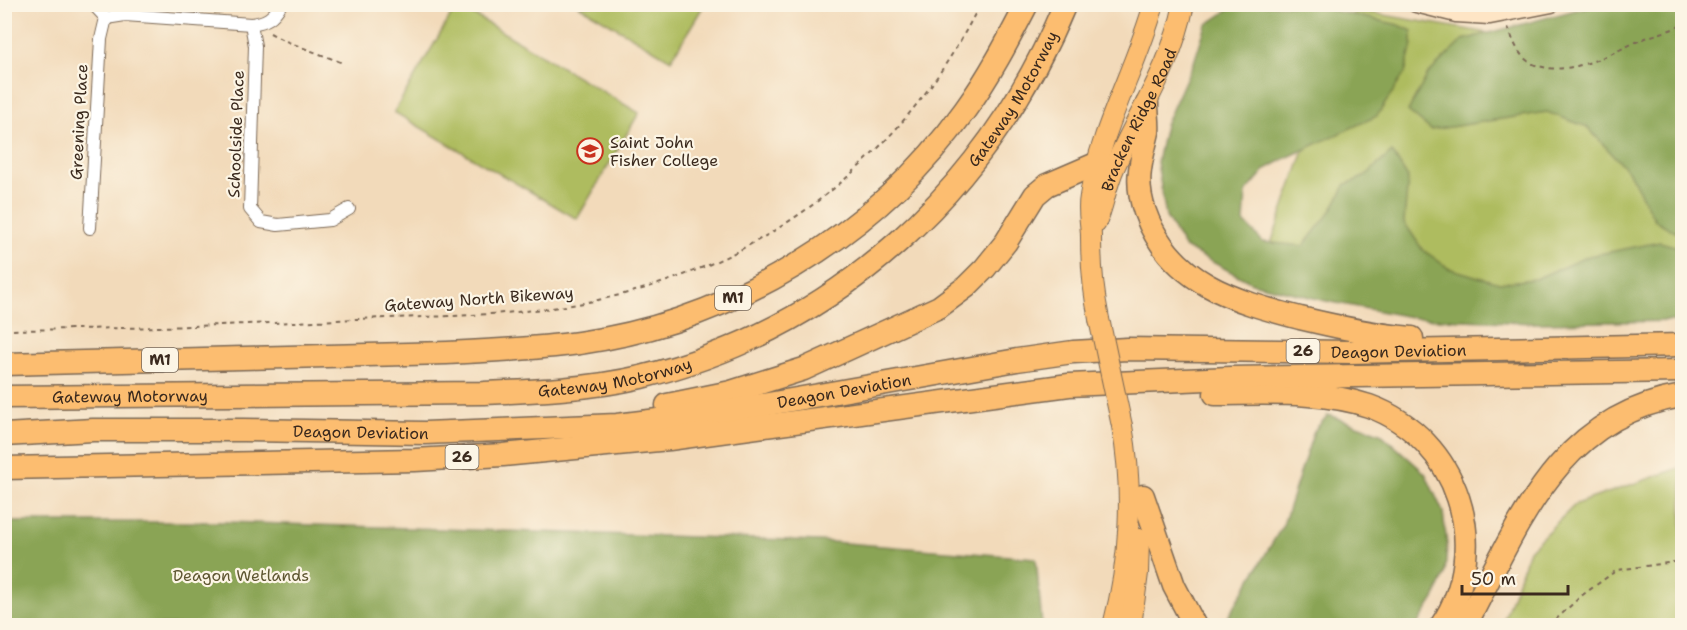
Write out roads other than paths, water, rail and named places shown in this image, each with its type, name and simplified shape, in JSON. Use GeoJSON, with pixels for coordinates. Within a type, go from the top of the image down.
{"type":"FeatureCollection","features":[{"type":"Feature","properties":{"kind":"highway","name":"Gateway Motorway"},"geometry":{"type":"LineString","coordinates":[[4,364],[447,353],[519,349],[580,343],[641,330],[704,311],[757,287],[798,264],[844,233],[884,201],[928,156],[964,112],[996,64],[1027,4]]}},
{"type":"Feature","properties":{"kind":"highway","name":"Gateway Motorway"},"geometry":{"type":"LineString","coordinates":[[4,397],[559,390],[643,376],[711,354],[771,328],[832,294],[878,260],[927,216],[975,161],[1010,112],[1037,66],[1065,4]]}},
{"type":"Feature","properties":{"kind":"highway"},"geometry":{"type":"LineString","coordinates":[[1147,104],[1148,130],[1143,148],[1139,183],[1145,212],[1156,236],[1169,255],[1196,279],[1229,297],[1257,307],[1354,332],[1416,338],[1450,338],[1479,350]]}},
{"type":"Feature","properties":{"kind":"highway"},"geometry":{"type":"LineString","coordinates":[[617,424],[641,409],[731,392],[804,369],[939,307],[966,287],[985,268],[1006,242],[1035,195],[1047,184],[1098,163]]}},
{"type":"Feature","properties":{"kind":"highway","name":"Deagon Deviation"},"geometry":{"type":"LineString","coordinates":[[4,435],[93,430],[425,433],[617,424],[723,412],[1007,361],[1073,352],[1127,349],[1350,352],[1683,345]]}},
{"type":"Feature","properties":{"kind":"highway","name":"Deagon Deviation"},"geometry":{"type":"LineString","coordinates":[[4,468],[415,460],[503,455],[680,437],[1069,385],[1156,381],[1683,371]]}},
{"type":"Feature","properties":{"kind":"highway"},"geometry":{"type":"LineString","coordinates":[[1156,381],[1180,393],[1277,394],[1347,400],[1386,414],[1420,438],[1447,470],[1462,510],[1466,531],[1463,575],[1457,595],[1442,626]]}},
{"type":"Feature","properties":{"kind":"highway"},"geometry":{"type":"LineString","coordinates":[[1466,626],[1529,506],[1542,484],[1558,466],[1594,432],[1616,418],[1640,407],[1683,396]]}},
{"type":"Feature","properties":{"kind":"highway"},"geometry":{"type":"LineString","coordinates":[[1143,496],[1174,586],[1195,626]]}},
{"type":"Feature","properties":{"kind":"main road","name":"Bracken Ridge Road"},"geometry":{"type":"LineString","coordinates":[[1113,626],[1124,572],[1128,459],[1091,271],[1091,234],[1088,213],[1098,163],[1154,4]]}},
{"type":"Feature","properties":{"kind":"main road","name":"Bracken Ridge Road"},"geometry":{"type":"LineString","coordinates":[[1091,234],[1114,168],[1173,48],[1185,4]]}},
{"type":"Feature","properties":{"kind":"main road","name":"Bracken Ridge Road"},"geometry":{"type":"LineString","coordinates":[[1128,459],[1137,475],[1143,496],[1139,507],[1138,573],[1131,626]]}},
{"type":"Feature","properties":{"kind":"street"},"geometry":{"type":"LineString","coordinates":[[93,4],[106,18],[125,15],[251,24],[265,22],[274,16],[281,4]]}},
{"type":"Feature","properties":{"kind":"street"},"geometry":{"type":"LineString","coordinates":[[1416,4],[1490,16],[1552,4]]}},
{"type":"Feature","properties":{"kind":"street","name":"Greening Place"},"geometry":{"type":"LineString","coordinates":[[90,228],[101,39],[106,18]]}},
{"type":"Feature","properties":{"kind":"street","name":"Schoolside Place"},"geometry":{"type":"LineString","coordinates":[[251,24],[255,46],[250,209],[261,222],[278,225],[330,220],[349,209]]}},
{"type":"Feature","properties":{"kind":"place","name":"Saint John Fisher College"},"geometry":{"type":"Point","coordinates":[590,151]}},
{"type":"Feature","properties":{"kind":"park label","name":"Deagon Wetlands"},"geometry":{"type":"Point","coordinates":[241,575]}}]}
